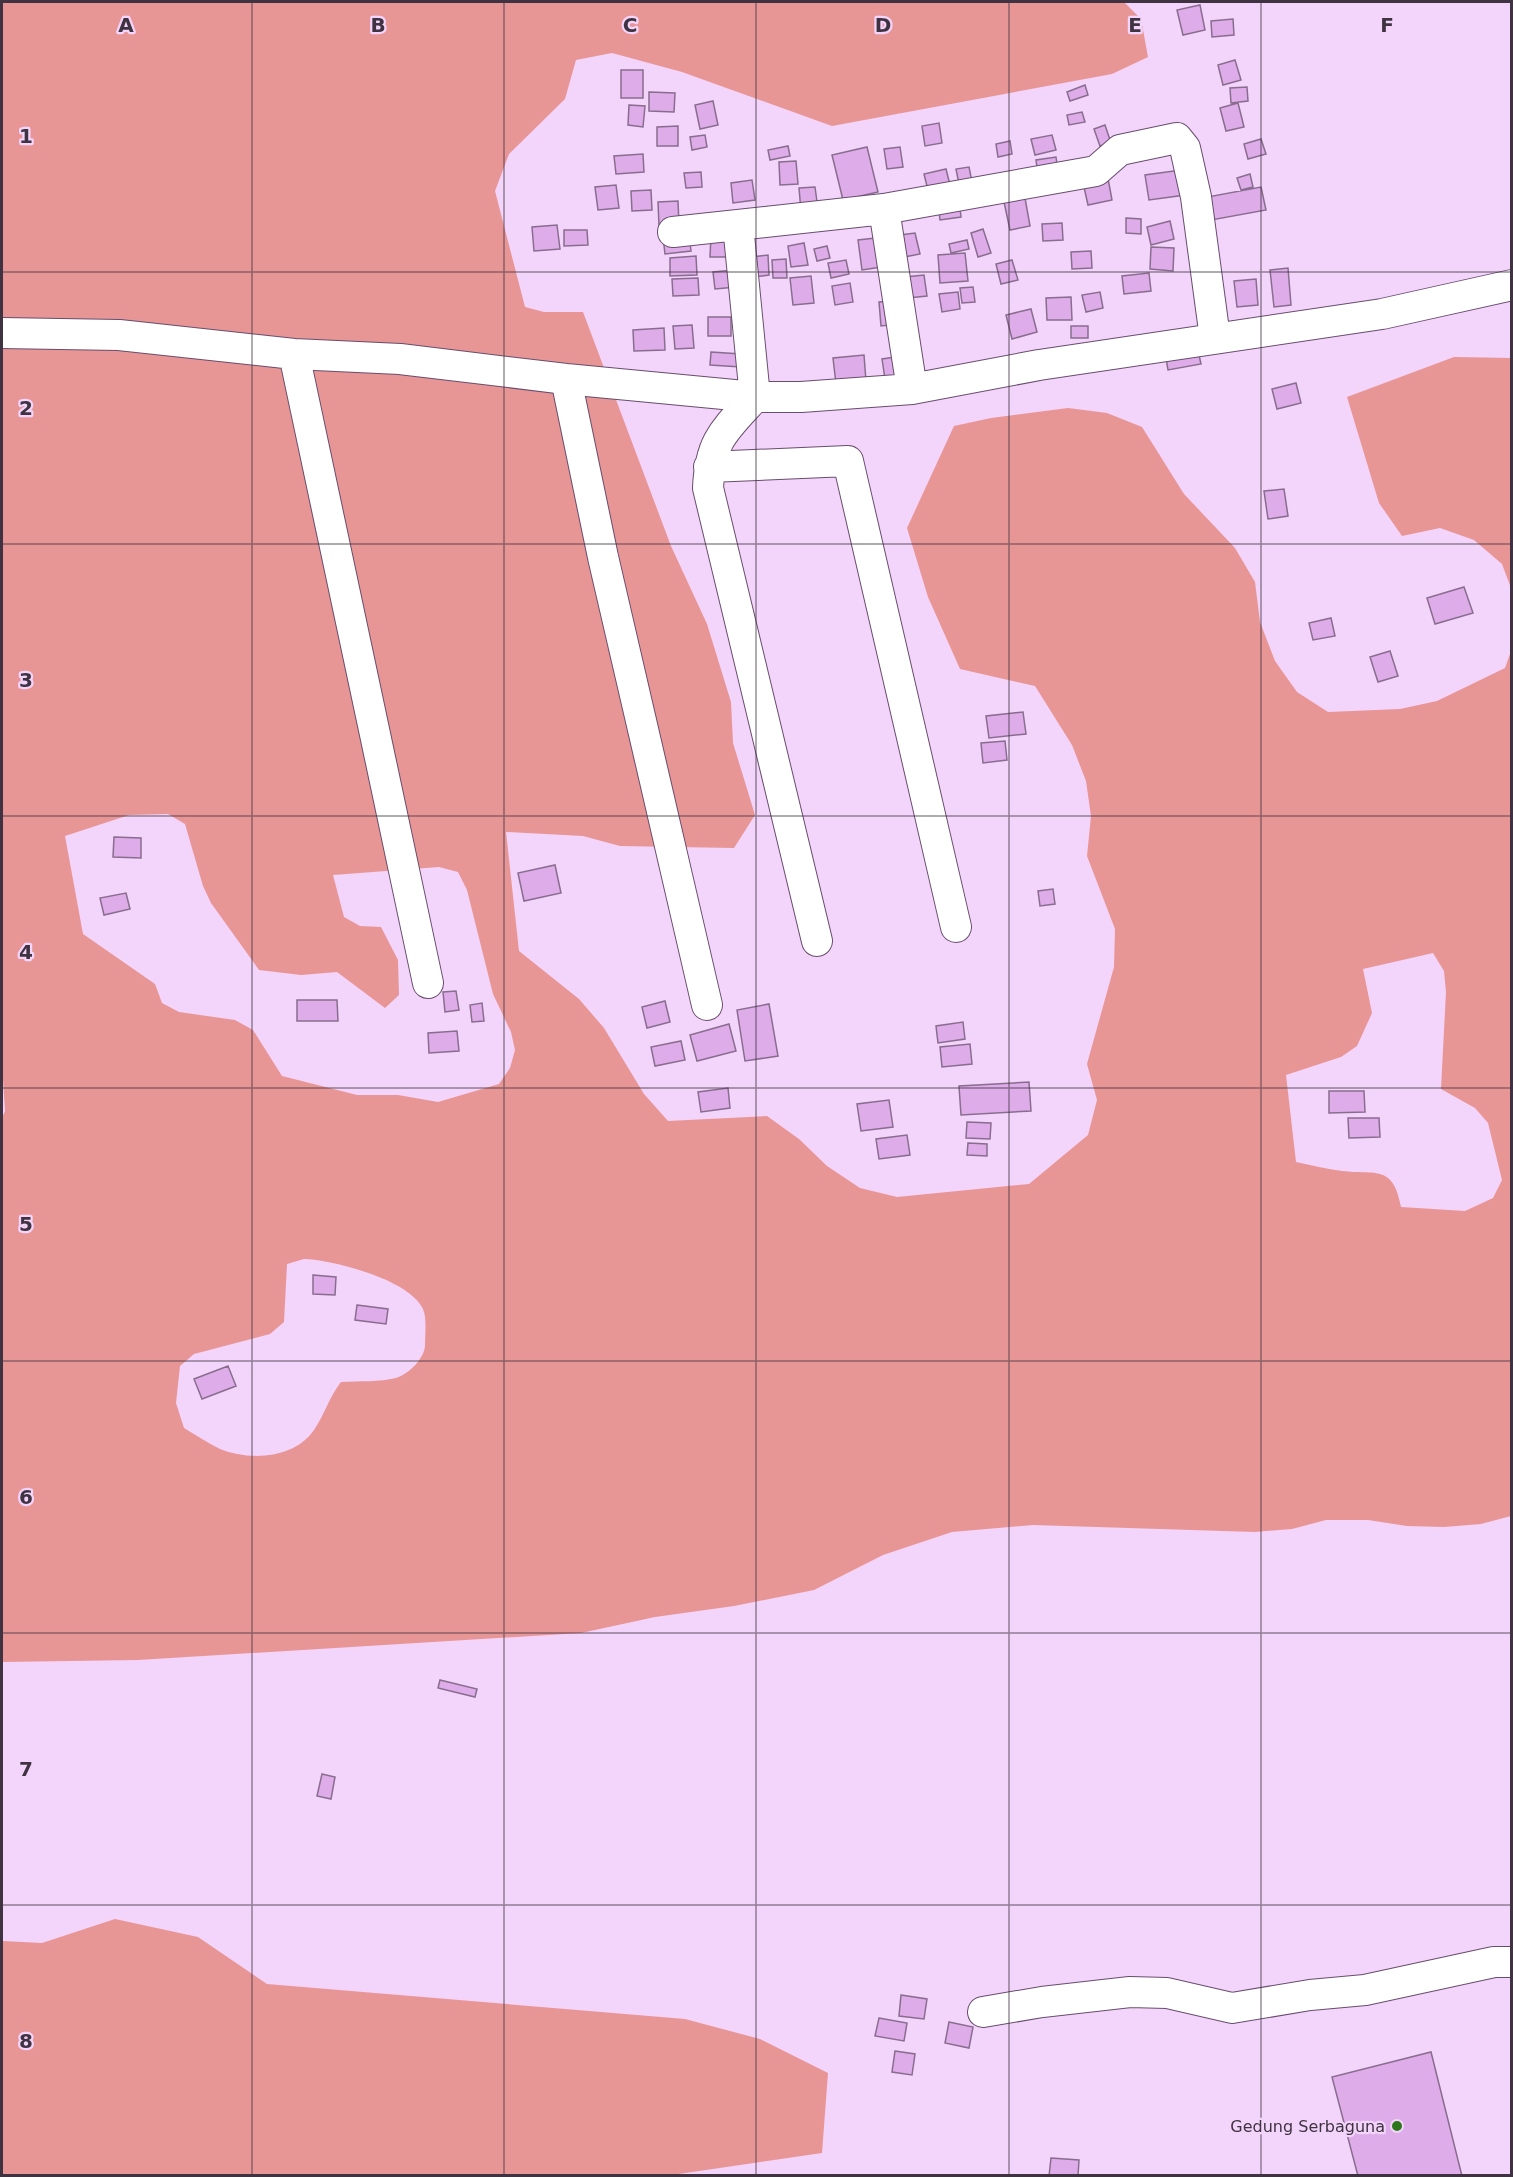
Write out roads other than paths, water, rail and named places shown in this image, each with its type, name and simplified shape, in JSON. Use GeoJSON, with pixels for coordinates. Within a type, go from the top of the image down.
{"type":"FeatureCollection","features":[{"type":"Feature","properties":{"kind":"street"},"geometry":{"type":"LineString","coordinates":[[673,232],[884,209],[1096,171],[1120,150],[1177,138],[1181,140],[1185,148],[1196,197],[1215,338]]}},
{"type":"Feature","properties":{"kind":"street"},"geometry":{"type":"LineString","coordinates":[[884,209],[912,388]]}},
{"type":"Feature","properties":{"kind":"street"},"geometry":{"type":"LineString","coordinates":[[738,225],[755,397],[717,438],[709,466],[708,488],[817,941]]}},
{"type":"Feature","properties":{"kind":"street"},"geometry":{"type":"LineString","coordinates":[[2,333],[119,335],[294,354],[400,359],[566,379],[755,397],[801,397],[912,388],[1215,338],[1382,314],[1512,285]]}},
{"type":"Feature","properties":{"kind":"street"},"geometry":{"type":"LineString","coordinates":[[294,354],[428,983]]}},
{"type":"Feature","properties":{"kind":"street"},"geometry":{"type":"LineString","coordinates":[[566,379],[603,557],[707,1005]]}},
{"type":"Feature","properties":{"kind":"street"},"geometry":{"type":"LineString","coordinates":[[709,466],[848,460],[956,927]]}},
{"type":"Feature","properties":{"kind":"street"},"geometry":{"type":"LineString","coordinates":[[983,2013],[1042,2002],[1130,1992],[1167,1993],[1232,2008],[1310,1995],[1365,1990],[1494,1962],[1512,1962]]}},
{"type":"Feature","properties":{"kind":"place","name":"Gedung Serbaguna"},"geometry":{"type":"Point","coordinates":[1397,2126]}}]}
